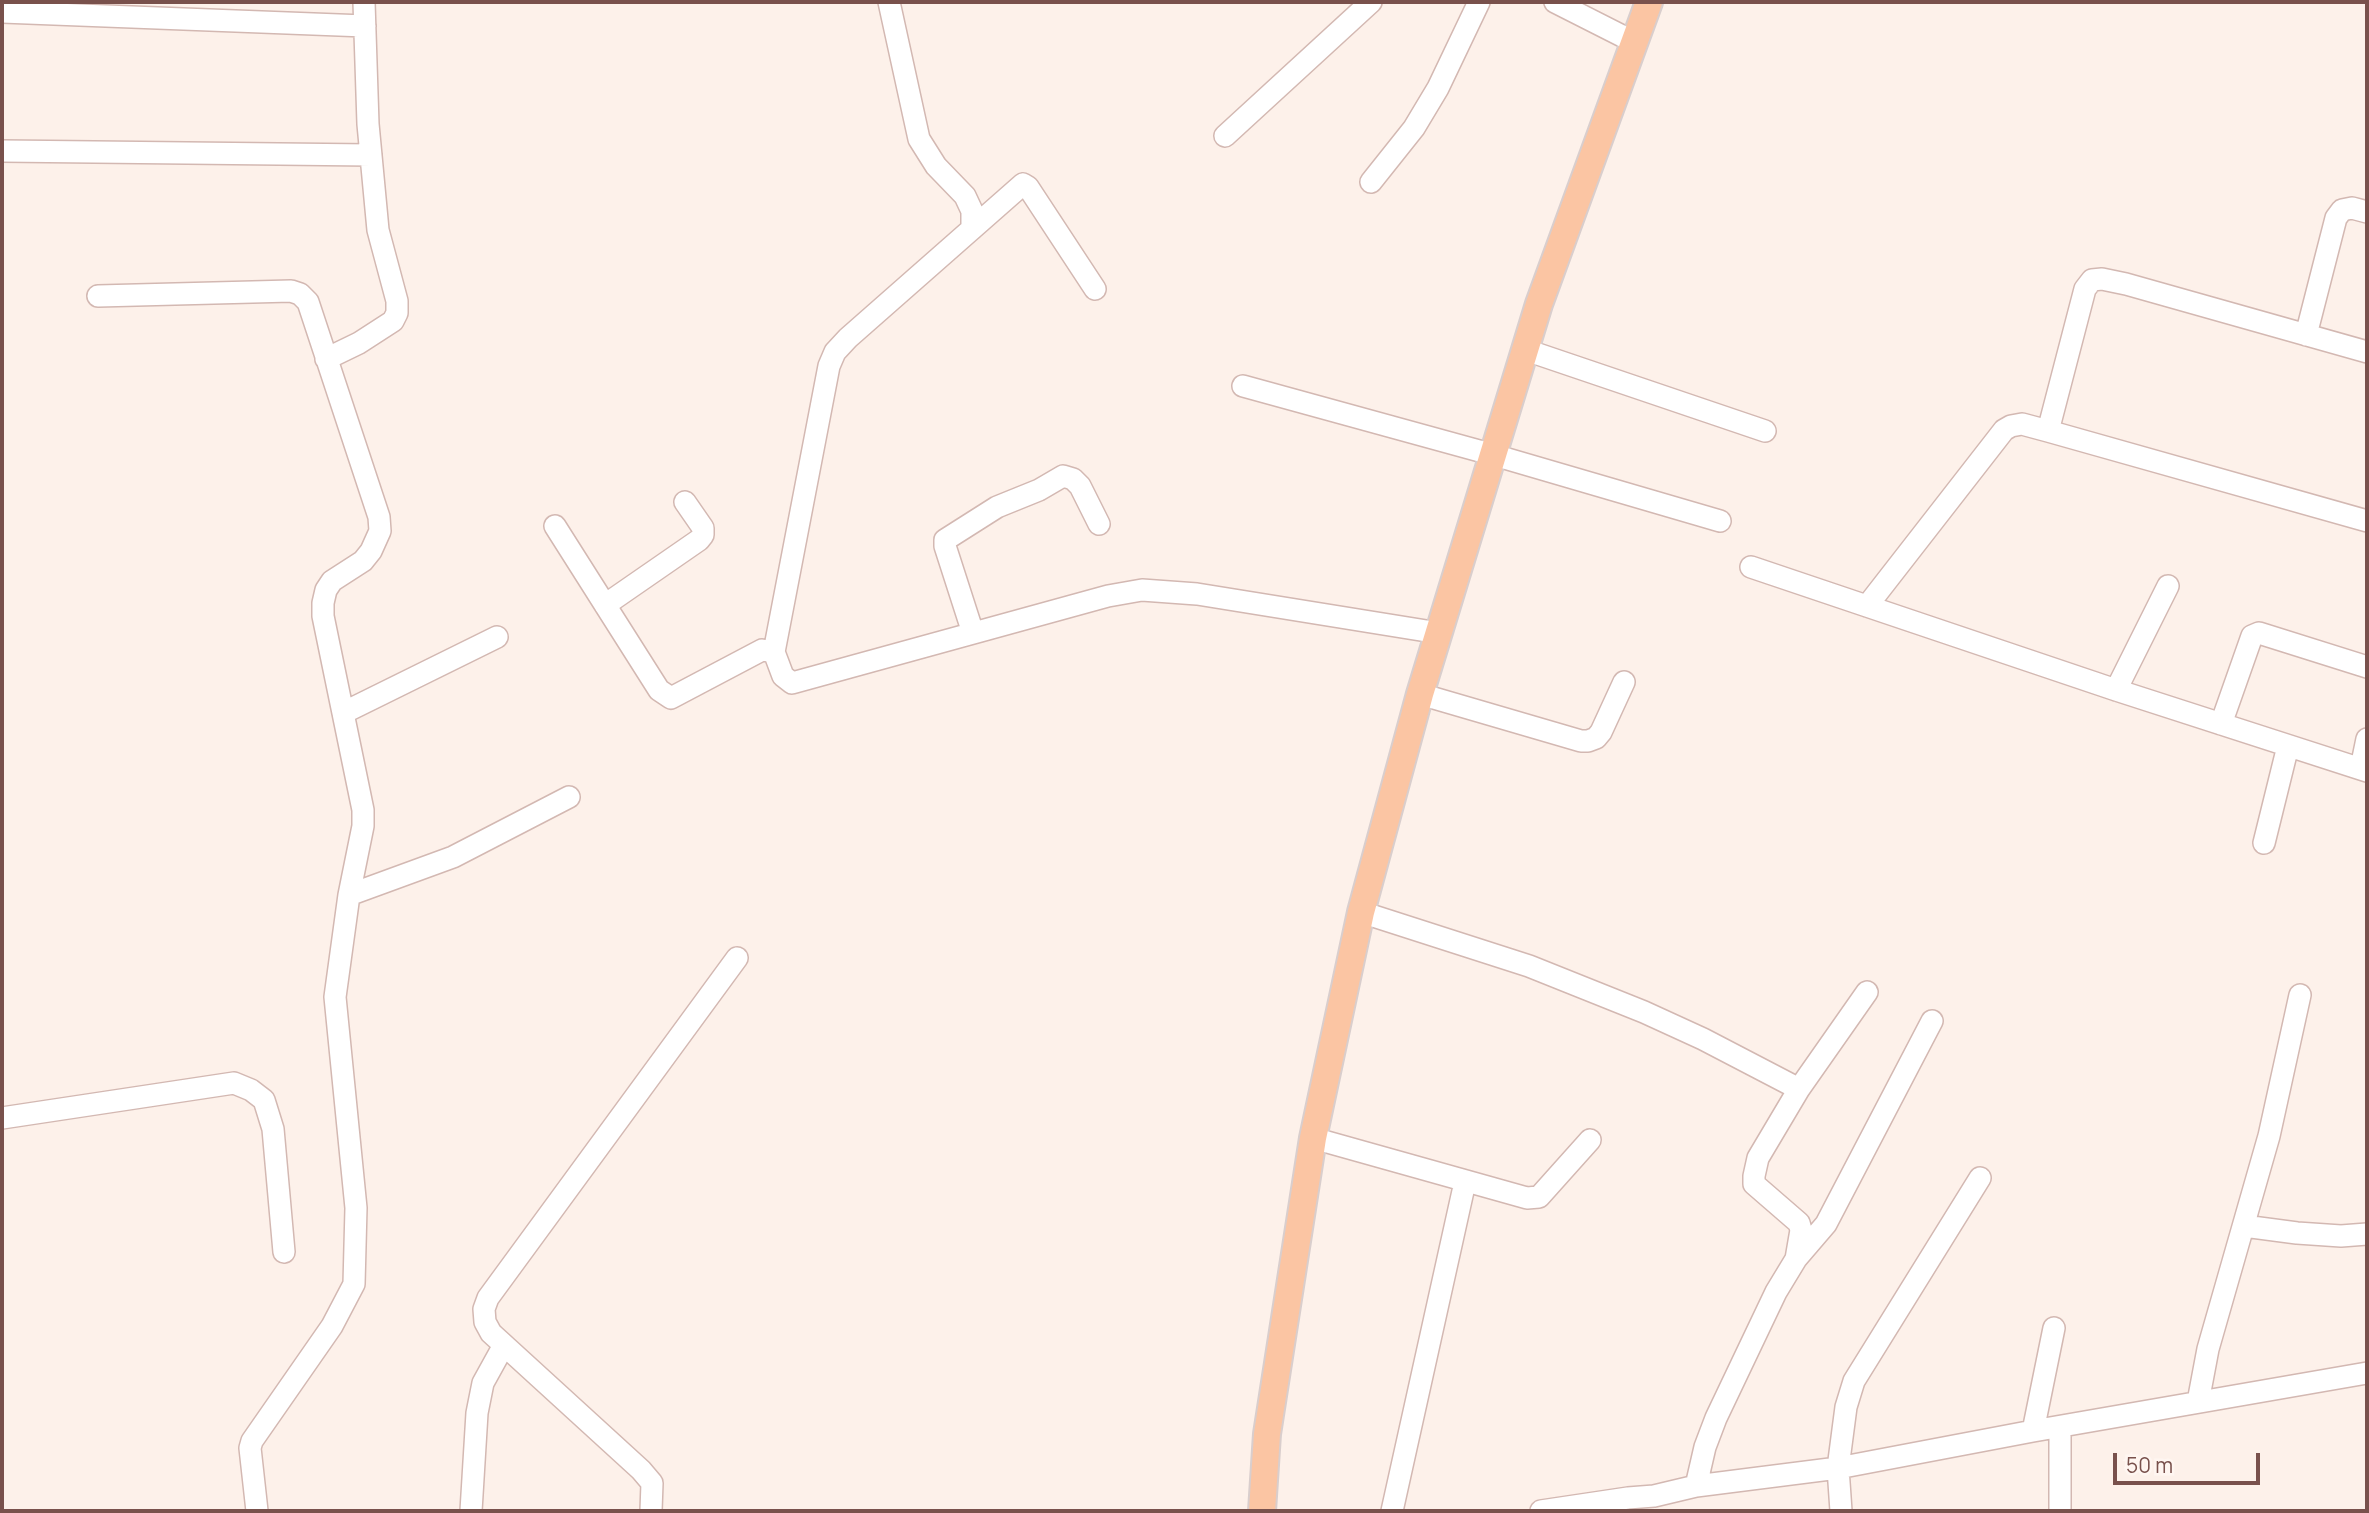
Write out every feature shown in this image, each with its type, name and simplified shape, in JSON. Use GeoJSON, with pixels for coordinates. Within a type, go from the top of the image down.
{"type":"FeatureCollection","features":[{"type":"Feature","properties":{"kind":"main road"},"geometry":{"type":"LineString","coordinates":[[1262,1511],[1267,1434],[1313,1138],[1361,912],[1420,694],[1539,304],[1649,2]]}},
{"type":"Feature","properties":{"kind":"street"},"geometry":{"type":"LineString","coordinates":[[326,359],[359,343],[393,321],[397,313],[397,301],[378,230],[371,155],[364,2]]}},
{"type":"Feature","properties":{"kind":"street"},"geometry":{"type":"LineString","coordinates":[[889,2],[919,139],[936,166],[965,196],[972,211],[972,229]]}},
{"type":"Feature","properties":{"kind":"street"},"geometry":{"type":"LineString","coordinates":[[1225,136],[1371,2]]}},
{"type":"Feature","properties":{"kind":"street"},"geometry":{"type":"LineString","coordinates":[[1371,182],[1414,128],[1438,88],[1479,2]]}},
{"type":"Feature","properties":{"kind":"street"},"geometry":{"type":"LineString","coordinates":[[1555,2],[1634,42]]}},
{"type":"Feature","properties":{"kind":"street"},"geometry":{"type":"LineString","coordinates":[[2,12],[365,26]]}},
{"type":"Feature","properties":{"kind":"street"},"geometry":{"type":"LineString","coordinates":[[2,151],[371,155]]}},
{"type":"Feature","properties":{"kind":"street"},"geometry":{"type":"LineString","coordinates":[[1096,289],[1028,187],[1023,184],[835,352],[829,366],[774,652],[783,676],[792,683],[1108,596],[1142,590],[1196,594],[1439,633]]}},
{"type":"Feature","properties":{"kind":"street"},"geometry":{"type":"LineString","coordinates":[[2306,335],[2336,218],[2342,210],[2352,208],[2367,212]]}},
{"type":"Feature","properties":{"kind":"street"},"geometry":{"type":"LineString","coordinates":[[2048,431],[2085,289],[2092,280],[2102,279],[2126,284],[2367,352]]}},
{"type":"Feature","properties":{"kind":"street"},"geometry":{"type":"LineString","coordinates":[[98,296],[291,291],[300,294],[308,302],[379,517],[380,531],[371,551],[362,561],[332,581],[326,590],[323,603],[323,616],[363,810],[363,826],[349,895],[335,997],[356,1208],[354,1284],[332,1326],[252,1441],[250,1448],[257,1511]]}},
{"type":"Feature","properties":{"kind":"street"},"geometry":{"type":"LineString","coordinates":[[1525,350],[1765,431]]}},
{"type":"Feature","properties":{"kind":"street"},"geometry":{"type":"LineString","coordinates":[[1243,386],[1720,521]]}},
{"type":"Feature","properties":{"kind":"street"},"geometry":{"type":"LineString","coordinates":[[1867,606],[2004,430],[2022,424],[2367,521]]}},
{"type":"Feature","properties":{"kind":"street"},"geometry":{"type":"LineString","coordinates":[[973,633],[945,545],[946,540],[997,507],[1063,476],[1073,478],[1080,486],[1099,524]]}},
{"type":"Feature","properties":{"kind":"street"},"geometry":{"type":"LineString","coordinates":[[605,605],[703,535],[702,528],[685,502]]}},
{"type":"Feature","properties":{"kind":"street"},"geometry":{"type":"LineString","coordinates":[[555,526],[659,690],[671,698],[762,650],[774,652]]}},
{"type":"Feature","properties":{"kind":"street"},"geometry":{"type":"LineString","coordinates":[[1751,567],[2116,690],[2364,769],[2367,739]]}},
{"type":"Feature","properties":{"kind":"street"},"geometry":{"type":"LineString","coordinates":[[2116,690],[2168,586]]}},
{"type":"Feature","properties":{"kind":"street"},"geometry":{"type":"LineString","coordinates":[[2221,724],[2252,636],[2259,634],[2367,667]]}},
{"type":"Feature","properties":{"kind":"street"},"geometry":{"type":"LineString","coordinates":[[343,713],[497,637]]}},
{"type":"Feature","properties":{"kind":"street"},"geometry":{"type":"LineString","coordinates":[[1420,694],[1588,741],[1601,732],[1624,682]]}},
{"type":"Feature","properties":{"kind":"street"},"geometry":{"type":"LineString","coordinates":[[2264,843],[2288,746]]}},
{"type":"Feature","properties":{"kind":"street"},"geometry":{"type":"LineString","coordinates":[[349,895],[453,857],[569,797]]}},
{"type":"Feature","properties":{"kind":"street"},"geometry":{"type":"LineString","coordinates":[[1361,912],[1529,965],[1703,1039],[1799,1088]]}},
{"type":"Feature","properties":{"kind":"street"},"geometry":{"type":"LineString","coordinates":[[651,1511],[652,1483],[491,1333],[485,1322],[484,1308],[488,1298],[737,958]]}},
{"type":"Feature","properties":{"kind":"street"},"geometry":{"type":"LineString","coordinates":[[1796,1259],[1801,1230],[1799,1223],[1754,1184],[1758,1158],[1799,1088],[1867,992]]}},
{"type":"Feature","properties":{"kind":"street"},"geometry":{"type":"LineString","coordinates":[[2198,1402],[2208,1349],[2269,1136],[2300,995]]}},
{"type":"Feature","properties":{"kind":"street"},"geometry":{"type":"LineString","coordinates":[[1696,1486],[1705,1447],[1716,1418],[1776,1292],[1796,1259],[1826,1224],[1932,1021]]}},
{"type":"Feature","properties":{"kind":"street"},"geometry":{"type":"LineString","coordinates":[[2,1118],[234,1083],[251,1090],[264,1100],[273,1129],[284,1252]]}},
{"type":"Feature","properties":{"kind":"street"},"geometry":{"type":"LineString","coordinates":[[1313,1138],[1527,1198],[1539,1197],[1590,1139]]}},
{"type":"Feature","properties":{"kind":"street"},"geometry":{"type":"LineString","coordinates":[[1841,1511],[1838,1468],[1846,1408],[1854,1381],[1980,1178]]}},
{"type":"Feature","properties":{"kind":"street"},"geometry":{"type":"LineString","coordinates":[[1392,1511],[1465,1182]]}},
{"type":"Feature","properties":{"kind":"street"},"geometry":{"type":"LineString","coordinates":[[2244,1226],[2341,1236],[2367,1234]]}},
{"type":"Feature","properties":{"kind":"street"},"geometry":{"type":"LineString","coordinates":[[2033,1431],[2054,1328]]}},
{"type":"Feature","properties":{"kind":"street"},"geometry":{"type":"LineString","coordinates":[[471,1511],[477,1413],[483,1382],[504,1345]]}},
{"type":"Feature","properties":{"kind":"street"},"geometry":{"type":"LineString","coordinates":[[1541,1511],[1651,1504],[1696,1486],[1838,1468],[2367,1373]]}},
{"type":"Feature","properties":{"kind":"street"},"geometry":{"type":"LineString","coordinates":[[2060,1428],[2060,1511]]}}]}
